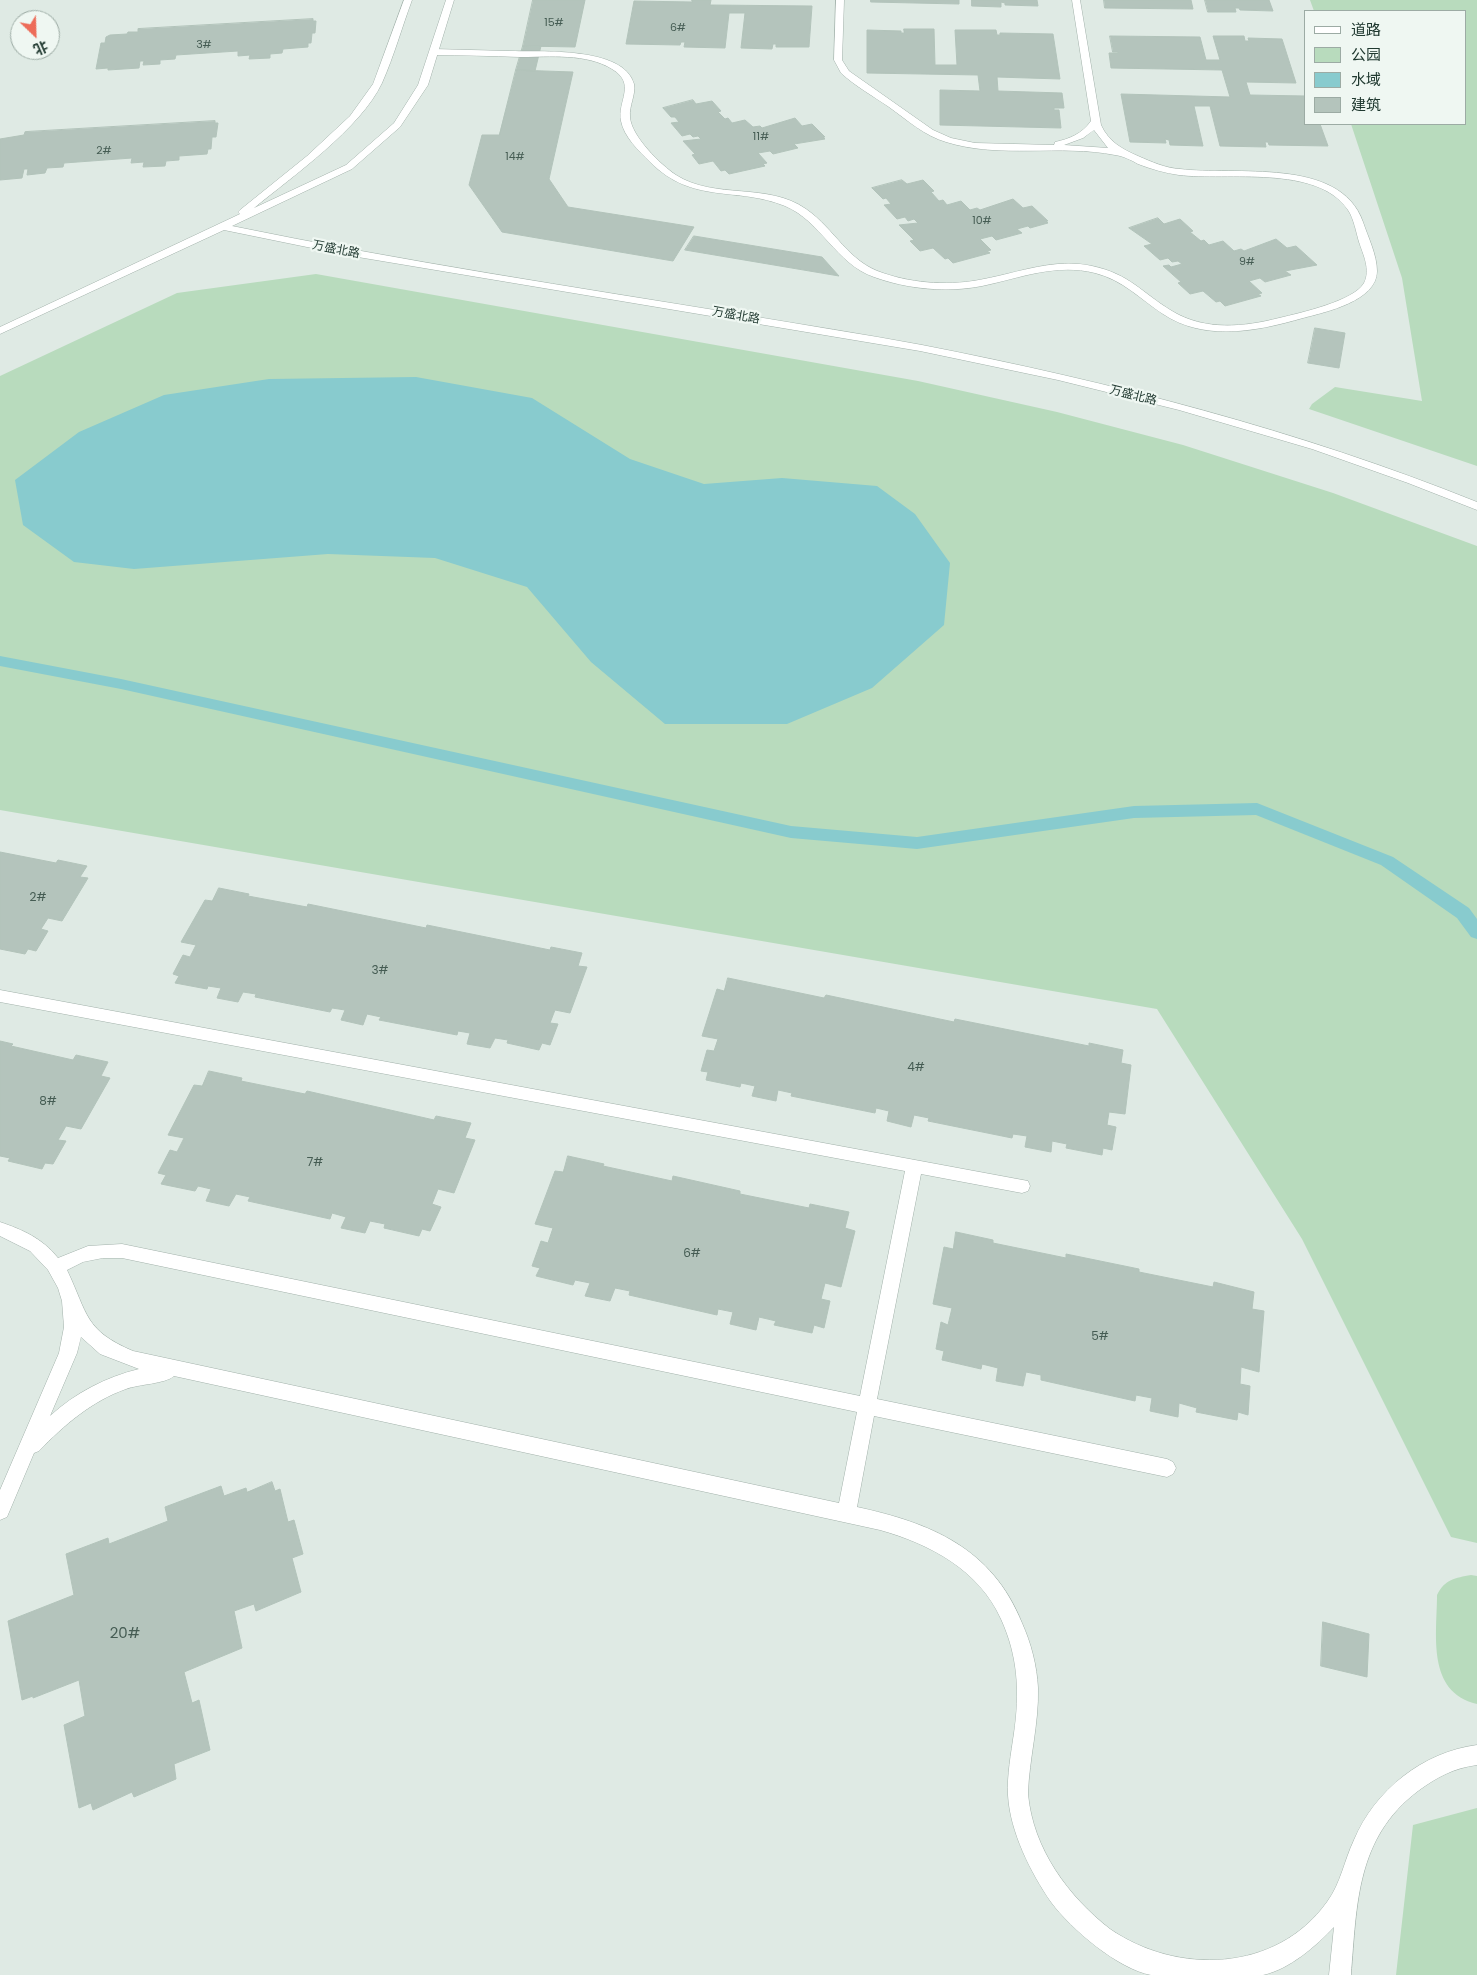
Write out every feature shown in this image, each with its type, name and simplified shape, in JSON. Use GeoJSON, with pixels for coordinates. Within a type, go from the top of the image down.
{"type":"FeatureCollection","features":[{"type":"Feature","properties":{"kind":"street"},"geometry":{"type":"LineString","coordinates":[[225,227],[310,158],[353,118],[377,84],[408,0]]}},
{"type":"Feature","properties":{"kind":"street"},"geometry":{"type":"LineString","coordinates":[[0,331],[225,227],[349,167],[397,124],[423,85],[450,0]]}},
{"type":"Feature","properties":{"kind":"street"},"geometry":{"type":"LineString","coordinates":[[840,0],[838,60],[845,73],[930,132],[948,140],[976,146],[1096,149],[1125,154]]}},
{"type":"Feature","properties":{"kind":"street"},"geometry":{"type":"LineString","coordinates":[[433,52],[587,56],[611,65],[625,76],[630,87],[625,115],[627,128],[668,175],[697,187],[763,197],[791,205],[810,217],[856,265],[884,277],[939,286],[954,286],[976,284],[1048,266],[1079,267],[1104,272],[1126,281],[1160,309],[1180,319],[1228,329],[1266,325],[1340,303],[1354,298],[1369,286],[1372,278],[1372,266],[1354,213],[1344,200],[1326,188],[1302,180],[1279,176],[1178,172],[1151,165],[1125,154],[1104,140],[1096,120],[1076,0]]}},
{"type":"Feature","properties":{"kind":"street"},"geometry":{"type":"LineString","coordinates":[[1034,147],[1062,143],[1079,137],[1092,127],[1096,120]]}},
{"type":"Feature","properties":{"kind":"street","name":"万盛北路"},"geometry":{"type":"LineString","coordinates":[[225,227],[346,252],[920,348],[1058,378],[1183,408],[1316,447],[1412,480],[1477,506]]}},
{"type":"Feature","properties":{"kind":"street"},"geometry":{"type":"LineString","coordinates":[[0,996],[1022,1186]]}},
{"type":"Feature","properties":{"kind":"street"},"geometry":{"type":"LineString","coordinates":[[846,1514],[914,1166]]}},
{"type":"Feature","properties":{"kind":"street"},"geometry":{"type":"LineString","coordinates":[[0,1229],[26,1240],[45,1253],[57,1268],[84,1329],[106,1348],[132,1359],[880,1521],[923,1535],[954,1553],[980,1574],[1002,1600],[1016,1628],[1025,1665],[1028,1698],[1020,1758],[1018,1796],[1026,1832],[1042,1866],[1060,1897],[1095,1931],[1126,1954],[1168,1972],[1239,1973],[1274,1960],[1306,1940],[1328,1918],[1352,1882]]}},
{"type":"Feature","properties":{"kind":"street"},"geometry":{"type":"LineString","coordinates":[[57,1268],[88,1252],[104,1250],[122,1251],[1167,1468]]}},
{"type":"Feature","properties":{"kind":"street"},"geometry":{"type":"LineString","coordinates":[[0,1511],[68,1354],[73,1327],[72,1304]]}},
{"type":"Feature","properties":{"kind":"street"},"geometry":{"type":"LineString","coordinates":[[24,1455],[58,1420],[80,1402],[115,1384],[148,1373],[183,1370]]}},
{"type":"Feature","properties":{"kind":"street"},"geometry":{"type":"LineString","coordinates":[[1340,1975],[1356,1860],[1368,1834],[1386,1807],[1405,1789],[1433,1769],[1451,1760],[1477,1755]]}},
{"type":"Feature","properties":{"kind":"green space"},"geometry":{"type":"Polygon","coordinates":[[[1310,0],[1477,0],[1477,466],[1309,409],[1312,404],[1335,387],[1422,401],[1402,278],[1351,125],[1467,125],[1467,10],[1314,10],[1310,0]]]}},
{"type":"Feature","properties":{"kind":"green space"},"geometry":{"type":"Polygon","coordinates":[[[316,274],[918,381],[1057,412],[1183,445],[1333,493],[1477,546],[1477,1543],[1451,1537],[1302,1239],[1157,1009],[0,810],[0,376],[177,293],[316,274]]]}},
{"type":"Feature","properties":{"kind":"green space"},"geometry":{"type":"Polygon","coordinates":[[[1471,1575],[1477,1576],[1477,1704],[1461,1697],[1449,1687],[1442,1675],[1436,1643],[1437,1595],[1447,1582],[1455,1578],[1471,1575]]]}},
{"type":"Feature","properties":{"kind":"green space"},"geometry":{"type":"Polygon","coordinates":[[[1477,1808],[1477,1975],[1396,1975],[1413,1825],[1477,1808]]]}},
{"type":"Feature","properties":{"kind":"water"},"geometry":{"type":"Polygon","coordinates":[[[416,377],[532,398],[630,459],[704,484],[782,478],[877,486],[915,514],[950,563],[944,625],[872,688],[787,724],[665,724],[591,662],[527,587],[435,558],[328,554],[134,569],[74,562],[23,525],[15,480],[79,432],[164,395],[269,379],[416,377]]]}},
{"type":"Feature","properties":{"kind":"building"},"geometry":{"type":"Polygon","coordinates":[[[533,0],[585,0],[575,47],[523,46],[533,0]]]}},
{"type":"Feature","properties":{"kind":"building"},"geometry":{"type":"Polygon","coordinates":[[[692,0],[711,0],[710,5],[812,6],[809,47],[776,47],[776,44],[773,44],[772,49],[741,48],[745,13],[729,13],[725,48],[684,47],[685,42],[681,42],[680,45],[626,44],[634,1],[692,2],[692,0]]]}},
{"type":"Feature","properties":{"kind":"building"},"geometry":{"type":"Polygon","coordinates":[[[871,0],[959,0],[959,4],[871,2],[871,0]]]}},
{"type":"Feature","properties":{"kind":"building"},"geometry":{"type":"Polygon","coordinates":[[[972,0],[1037,0],[1038,6],[1005,5],[1005,3],[1001,2],[1001,7],[972,6],[972,0]]]}},
{"type":"Feature","properties":{"kind":"building"},"geometry":{"type":"Polygon","coordinates":[[[1104,0],[1191,0],[1193,9],[1105,8],[1104,0]]]}},
{"type":"Feature","properties":{"kind":"building"},"geometry":{"type":"Polygon","coordinates":[[[1205,0],[1269,0],[1273,11],[1240,10],[1235,8],[1236,12],[1208,12],[1205,0]]]}},
{"type":"Feature","properties":{"kind":"building"},"geometry":{"type":"Polygon","coordinates":[[[313,19],[313,21],[316,21],[315,33],[312,33],[311,43],[308,43],[308,47],[283,49],[282,53],[270,54],[270,58],[249,59],[250,55],[238,56],[238,51],[176,55],[175,59],[160,60],[160,64],[143,65],[144,61],[140,61],[139,68],[96,69],[101,43],[105,43],[106,37],[110,35],[138,32],[138,29],[313,19]]]}},
{"type":"Feature","properties":{"kind":"building"},"geometry":{"type":"Polygon","coordinates":[[[904,29],[934,29],[935,65],[957,65],[955,30],[996,30],[997,35],[1000,35],[1000,33],[1053,34],[1060,79],[997,77],[998,91],[1062,93],[1064,108],[1054,108],[1054,110],[1059,110],[1061,128],[940,125],[940,90],[980,91],[978,75],[867,73],[867,30],[901,31],[901,33],[904,33],[904,29]]]}},
{"type":"Feature","properties":{"kind":"building"},"geometry":{"type":"Polygon","coordinates":[[[1110,36],[1200,37],[1206,60],[1220,60],[1213,36],[1244,36],[1245,41],[1249,41],[1248,38],[1282,39],[1296,83],[1246,82],[1250,95],[1304,96],[1304,125],[1320,125],[1328,146],[1269,145],[1268,142],[1265,142],[1266,147],[1220,146],[1210,106],[1194,106],[1203,146],[1170,145],[1169,140],[1165,139],[1166,143],[1130,142],[1121,94],[1230,97],[1222,70],[1111,68],[1109,53],[1118,53],[1113,52],[1110,36]]]}},
{"type":"Feature","properties":{"kind":"building"},"geometry":{"type":"Polygon","coordinates":[[[523,46],[541,46],[535,71],[516,70],[523,46]]]}},
{"type":"Feature","properties":{"kind":"building"},"geometry":{"type":"Polygon","coordinates":[[[516,70],[573,72],[549,179],[568,207],[694,227],[673,261],[502,232],[469,185],[482,135],[499,135],[516,70]]]}},
{"type":"Feature","properties":{"kind":"building"},"geometry":{"type":"Polygon","coordinates":[[[693,100],[696,104],[712,101],[721,111],[718,112],[725,119],[728,118],[732,123],[745,120],[753,127],[760,126],[762,128],[795,118],[802,126],[812,124],[825,139],[794,144],[798,148],[773,154],[770,151],[758,153],[767,163],[763,164],[765,166],[729,174],[725,170],[721,171],[713,161],[699,164],[692,155],[695,154],[683,141],[701,139],[690,134],[682,136],[671,123],[679,122],[675,117],[671,117],[663,108],[693,100]]]}},
{"type":"Feature","properties":{"kind":"building"},"geometry":{"type":"Polygon","coordinates":[[[215,121],[215,123],[218,123],[216,137],[212,137],[211,149],[208,149],[207,154],[179,156],[179,160],[166,161],[165,166],[143,167],[144,162],[131,163],[132,158],[64,163],[63,167],[47,168],[45,173],[27,175],[28,169],[24,169],[22,178],[0,180],[0,139],[24,135],[25,132],[215,121]]]}},
{"type":"Feature","properties":{"kind":"building"},"geometry":{"type":"Polygon","coordinates":[[[902,180],[907,184],[923,180],[934,191],[931,192],[939,201],[943,200],[947,205],[961,201],[970,210],[977,208],[980,210],[1013,199],[1023,208],[1032,206],[1048,223],[1017,229],[1022,233],[996,240],[992,236],[980,239],[991,250],[987,251],[990,253],[953,263],[948,258],[945,259],[933,248],[920,251],[910,241],[914,240],[899,225],[918,223],[914,219],[908,221],[905,217],[897,219],[884,205],[891,204],[872,188],[902,180]]]}},
{"type":"Feature","properties":{"kind":"building"},"geometry":{"type":"Polygon","coordinates":[[[1158,218],[1164,224],[1180,219],[1193,231],[1190,232],[1201,241],[1204,240],[1209,245],[1223,241],[1234,251],[1241,249],[1244,251],[1276,239],[1287,248],[1296,246],[1317,265],[1285,271],[1291,275],[1265,282],[1260,278],[1249,281],[1262,293],[1258,294],[1261,296],[1225,306],[1220,301],[1216,302],[1203,291],[1190,294],[1178,283],[1181,282],[1163,266],[1169,265],[1171,267],[1182,264],[1178,261],[1172,262],[1168,258],[1160,260],[1144,246],[1152,244],[1129,228],[1158,218]]]}},
{"type":"Feature","properties":{"kind":"building"},"geometry":{"type":"Polygon","coordinates":[[[694,236],[822,257],[839,276],[685,250],[694,236]]]}},
{"type":"Feature","properties":{"kind":"building"},"geometry":{"type":"Polygon","coordinates":[[[1315,328],[1345,333],[1339,368],[1308,363],[1315,328]]]}},
{"type":"Feature","properties":{"kind":"building"},"geometry":{"type":"Polygon","coordinates":[[[0,852],[56,863],[58,860],[87,866],[80,877],[88,878],[62,921],[48,918],[41,929],[48,931],[36,951],[28,949],[25,954],[0,949],[0,852]]]}},
{"type":"Feature","properties":{"kind":"building"},"geometry":{"type":"Polygon","coordinates":[[[219,888],[249,894],[248,896],[307,907],[308,904],[426,928],[427,925],[550,950],[551,947],[582,953],[578,966],[587,967],[570,1013],[555,1010],[550,1023],[558,1024],[550,1045],[542,1043],[539,1050],[507,1043],[508,1040],[495,1038],[490,1048],[467,1044],[470,1033],[458,1031],[457,1035],[379,1020],[381,1017],[367,1014],[363,1025],[341,1020],[345,1010],[332,1008],[330,1012],[255,997],[256,994],[243,992],[238,1002],[217,998],[221,988],[208,986],[207,989],[175,983],[179,976],[173,974],[183,955],[190,957],[196,945],[181,942],[205,900],[212,901],[219,888]]]}},
{"type":"Feature","properties":{"kind":"building"},"geometry":{"type":"Polygon","coordinates":[[[728,978],[824,998],[826,995],[954,1022],[955,1019],[1089,1046],[1089,1043],[1123,1050],[1121,1063],[1131,1065],[1125,1114],[1109,1112],[1107,1125],[1116,1127],[1112,1150],[1103,1148],[1102,1155],[1066,1148],[1067,1144],[1052,1141],[1051,1152],[1025,1147],[1027,1136],[1013,1134],[1012,1138],[928,1121],[929,1118],[914,1115],[911,1127],[887,1121],[889,1111],[876,1108],[875,1113],[791,1096],[792,1093],[778,1090],[776,1101],[752,1096],[755,1086],[741,1083],[740,1087],[706,1080],[708,1072],[701,1071],[707,1050],[714,1051],[718,1039],[702,1036],[717,989],[724,991],[728,978]]]}},
{"type":"Feature","properties":{"kind":"building"},"geometry":{"type":"Polygon","coordinates":[[[0,1041],[13,1044],[11,1046],[73,1060],[76,1055],[108,1062],[101,1076],[110,1078],[81,1129],[66,1126],[58,1140],[66,1141],[53,1164],[45,1163],[42,1169],[8,1161],[10,1158],[0,1156],[0,1041]]]}},
{"type":"Feature","properties":{"kind":"building"},"geometry":{"type":"Polygon","coordinates":[[[209,1071],[242,1078],[241,1081],[305,1094],[307,1091],[434,1120],[436,1116],[471,1123],[465,1138],[475,1140],[454,1193],[438,1189],[432,1204],[441,1207],[430,1231],[422,1229],[419,1236],[384,1228],[385,1224],[370,1221],[365,1233],[341,1228],[346,1217],[332,1213],[330,1219],[248,1201],[250,1197],[236,1194],[229,1206],[206,1201],[211,1189],[198,1186],[195,1191],[161,1184],[166,1175],[158,1173],[170,1150],[177,1152],[184,1138],[168,1135],[194,1085],[202,1086],[209,1071]]]}},
{"type":"Feature","properties":{"kind":"building"},"geometry":{"type":"Polygon","coordinates":[[[568,1156],[604,1164],[603,1166],[672,1181],[673,1176],[740,1191],[740,1194],[809,1208],[810,1204],[849,1212],[845,1228],[855,1231],[841,1287],[825,1283],[821,1299],[830,1301],[824,1328],[814,1325],[812,1333],[774,1325],[776,1321],[759,1317],[756,1330],[730,1324],[733,1312],[718,1309],[717,1315],[629,1295],[630,1291],[615,1288],[610,1301],[585,1296],[590,1283],[575,1280],[573,1285],[536,1276],[540,1268],[532,1266],[541,1241],[548,1243],[553,1228],[535,1224],[555,1171],[563,1172],[568,1156]]]}},
{"type":"Feature","properties":{"kind":"building"},"geometry":{"type":"Polygon","coordinates":[[[956,1232],[993,1240],[993,1243],[1066,1258],[1066,1254],[1139,1269],[1139,1272],[1213,1287],[1214,1282],[1254,1292],[1252,1309],[1264,1311],[1259,1372],[1241,1367],[1240,1384],[1250,1386],[1248,1415],[1238,1412],[1237,1420],[1196,1412],[1197,1408],[1179,1403],[1178,1417],[1150,1411],[1152,1398],[1136,1395],[1135,1401],[1041,1380],[1041,1375],[1026,1372],[1023,1386],[996,1381],[998,1368],[982,1364],[981,1369],[942,1360],[944,1351],[936,1349],[941,1322],[948,1325],[952,1308],[933,1304],[944,1247],[953,1249],[956,1232]]]}},
{"type":"Feature","properties":{"kind":"building"},"geometry":{"type":"Polygon","coordinates":[[[272,1482],[275,1491],[280,1489],[288,1522],[294,1520],[303,1554],[292,1558],[301,1592],[256,1611],[254,1604],[234,1611],[242,1648],[184,1672],[192,1703],[199,1700],[210,1750],[174,1764],[176,1779],[134,1797],[132,1792],[93,1810],[91,1803],[79,1808],[64,1725],[85,1716],[79,1680],[33,1698],[33,1696],[22,1700],[8,1621],[74,1595],[66,1554],[108,1538],[109,1544],[168,1521],[165,1507],[221,1486],[224,1496],[246,1488],[247,1492],[272,1482]]]}},
{"type":"Feature","properties":{"kind":"building"},"geometry":{"type":"Polygon","coordinates":[[[1323,1622],[1369,1634],[1367,1677],[1321,1666],[1323,1622]]]}},
{"type":"Feature","properties":{"kind":"waterway"},"geometry":{"type":"LineString","coordinates":[[0,661],[121,684],[791,832],[917,843],[1134,812],[1257,809],[1387,861],[1463,913],[1477,932]]}}]}
